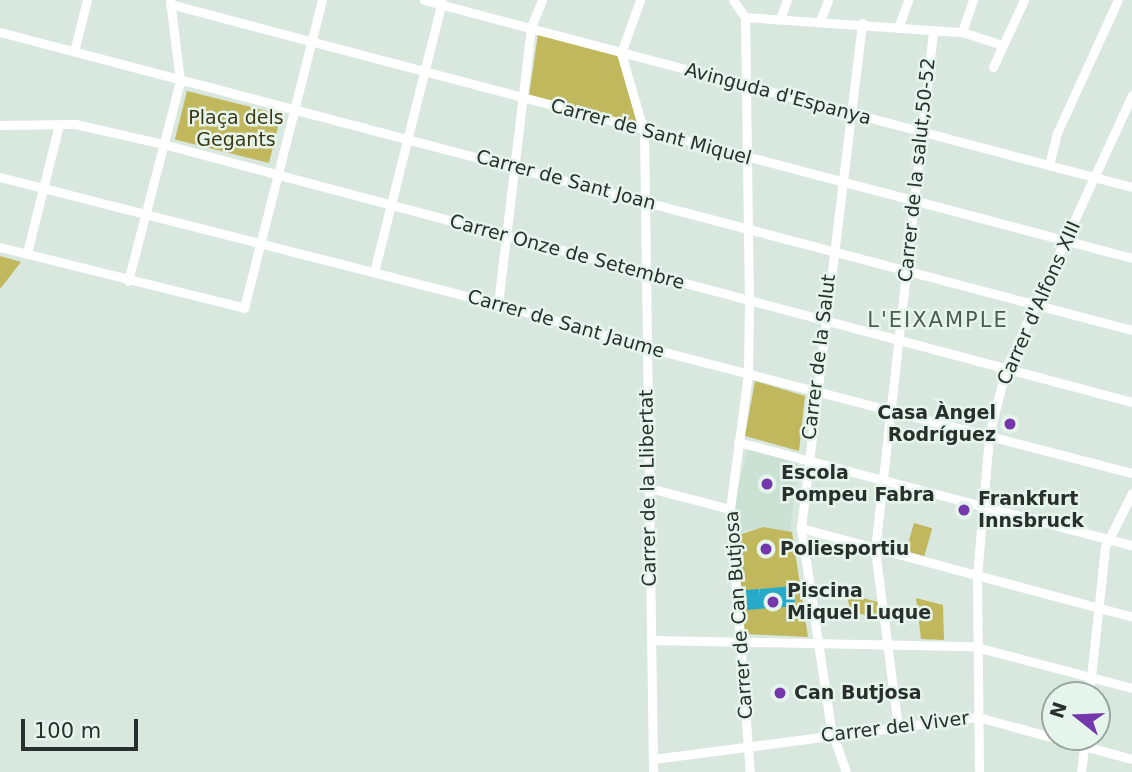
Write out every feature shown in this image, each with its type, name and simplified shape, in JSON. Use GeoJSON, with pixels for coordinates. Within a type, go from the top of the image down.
{"type":"FeatureCollection","features":[{"type":"Feature","properties":{"kind":"street"},"geometry":{"type":"LineString","coordinates":[[74,51],[87,0]]}},
{"type":"Feature","properties":{"kind":"street"},"geometry":{"type":"LineString","coordinates":[[0,247],[244,308],[309,39],[321,0]]}},
{"type":"Feature","properties":{"kind":"street","name":"Avinguda d'Espanya"},"geometry":{"type":"LineString","coordinates":[[424,0],[442,2],[621,53],[1132,187]]}},
{"type":"Feature","properties":{"kind":"street"},"geometry":{"type":"LineString","coordinates":[[498,303],[531,27],[542,0]]}},
{"type":"Feature","properties":{"kind":"street"},"geometry":{"type":"LineString","coordinates":[[621,53],[640,0]]}},
{"type":"Feature","properties":{"kind":"street"},"geometry":{"type":"LineString","coordinates":[[733,0],[745,17],[962,32],[1002,44]]}},
{"type":"Feature","properties":{"kind":"street"},"geometry":{"type":"LineString","coordinates":[[780,19],[786,0]]}},
{"type":"Feature","properties":{"kind":"street"},"geometry":{"type":"LineString","coordinates":[[820,21],[828,0]]}},
{"type":"Feature","properties":{"kind":"street"},"geometry":{"type":"LineString","coordinates":[[898,28],[908,0]]}},
{"type":"Feature","properties":{"kind":"street"},"geometry":{"type":"LineString","coordinates":[[962,32],[973,0]]}},
{"type":"Feature","properties":{"kind":"street"},"geometry":{"type":"LineString","coordinates":[[993,67],[1024,0]]}},
{"type":"Feature","properties":{"kind":"street"},"geometry":{"type":"LineString","coordinates":[[1049,165],[1057,133],[1118,0]]}},
{"type":"Feature","properties":{"kind":"street"},"geometry":{"type":"LineString","coordinates":[[128,281],[180,81],[170,2]]}},
{"type":"Feature","properties":{"kind":"street","name":"Carrer de Sant Miquel"},"geometry":{"type":"LineString","coordinates":[[170,2],[644,132],[1132,258]]}},
{"type":"Feature","properties":{"kind":"street"},"geometry":{"type":"LineString","coordinates":[[374,272],[422,71],[442,2]]}},
{"type":"Feature","properties":{"kind":"street","name":"Carrer de Can Butjosa"},"geometry":{"type":"LineString","coordinates":[[745,17],[743,84],[748,229],[748,374],[730,509],[750,772]]}},
{"type":"Feature","properties":{"kind":"street","name":"Carrer de la Salut"},"geometry":{"type":"LineString","coordinates":[[846,772],[832,735],[801,528],[806,459],[862,23]]}},
{"type":"Feature","properties":{"kind":"street","name":"Carrer de la salut,50-52"},"geometry":{"type":"LineString","coordinates":[[898,727],[876,550],[907,271],[919,131],[933,31]]}},
{"type":"Feature","properties":{"kind":"street","name":"Carrer de Sant Joan"},"geometry":{"type":"LineString","coordinates":[[0,32],[1132,330]]}},
{"type":"Feature","properties":{"kind":"street","name":"Carrer de la Llibertat"},"geometry":{"type":"LineString","coordinates":[[621,53],[644,132],[653,772]]}},
{"type":"Feature","properties":{"kind":"street","name":"Carrer d'Alfons XIII"},"geometry":{"type":"LineString","coordinates":[[979,772],[977,576],[980,503],[989,435],[1006,368],[1132,95]]}},
{"type":"Feature","properties":{"kind":"street","name":"Carrer Onze de Setembre"},"geometry":{"type":"LineString","coordinates":[[0,125],[75,124],[163,144],[1132,402]]}},
{"type":"Feature","properties":{"kind":"street"},"geometry":{"type":"LineString","coordinates":[[27,253],[59,125]]}},
{"type":"Feature","properties":{"kind":"street","name":"Carrer de Sant Jaume"},"geometry":{"type":"LineString","coordinates":[[0,177],[498,303],[645,347],[1132,473]]}},
{"type":"Feature","properties":{"kind":"street"},"geometry":{"type":"LineString","coordinates":[[738,442],[1132,544]]}},
{"type":"Feature","properties":{"kind":"street"},"geometry":{"type":"LineString","coordinates":[[649,488],[730,509]]}},
{"type":"Feature","properties":{"kind":"street"},"geometry":{"type":"LineString","coordinates":[[1091,681],[1108,538],[1132,492]]}},
{"type":"Feature","properties":{"kind":"street"},"geometry":{"type":"LineString","coordinates":[[801,528],[1132,617]]}},
{"type":"Feature","properties":{"kind":"street"},"geometry":{"type":"LineString","coordinates":[[651,640],[978,647],[1132,688]]}},
{"type":"Feature","properties":{"kind":"street","name":"Carrer del Viver"},"geometry":{"type":"LineString","coordinates":[[653,759],[978,717],[1041,731]]}},
{"type":"Feature","properties":{"kind":"street"},"geometry":{"type":"LineString","coordinates":[[1082,772],[1084,751]]}},
{"type":"Feature","properties":{"kind":"street","name":"Carrer del Viver"},"geometry":{"type":"LineString","coordinates":[[1111,751],[1132,759]]}},
{"type":"Feature","properties":{"kind":"shaded area","name":"Escola Pompeu Fabra"},"geometry":{"type":"Polygon","coordinates":[[[748,448],[798,464],[790,531],[750,529],[736,536],[734,503],[748,448]]]}},
{"type":"Feature","properties":{"kind":"green space"},"geometry":{"type":"Polygon","coordinates":[[[538,34],[619,56],[638,125],[529,96],[538,34]]]}},
{"type":"Feature","properties":{"kind":"green space","name":"Plaça dels Gegants"},"geometry":{"type":"Polygon","coordinates":[[[187,91],[281,114],[269,163],[175,140],[187,91]]]}},
{"type":"Feature","properties":{"kind":"green space"},"geometry":{"type":"Polygon","coordinates":[[[0,256],[21,262],[0,289],[0,256]]]}},
{"type":"Feature","properties":{"kind":"green space"},"geometry":{"type":"Polygon","coordinates":[[[755,381],[805,396],[799,451],[745,436],[755,381]]]}},
{"type":"Feature","properties":{"kind":"green space"},"geometry":{"type":"Polygon","coordinates":[[[914,523],[932,528],[924,556],[906,551],[914,523]]]}},
{"type":"Feature","properties":{"kind":"green space","name":"Piscina Miquel Luque"},"geometry":{"type":"Polygon","coordinates":[[[763,527],[792,532],[808,637],[745,634],[736,536],[763,527]]]}},
{"type":"Feature","properties":{"kind":"green space"},"geometry":{"type":"Polygon","coordinates":[[[847,594],[878,602],[880,619],[850,611],[847,594]]]}},
{"type":"Feature","properties":{"kind":"green space"},"geometry":{"type":"Polygon","coordinates":[[[916,598],[943,605],[944,640],[921,639],[916,598]]]}},
{"type":"Feature","properties":{"kind":"water"},"geometry":{"type":"Polygon","coordinates":[[[794,586],[795,606],[747,610],[746,590],[759,589],[760,596],[760,589],[794,586]]]}},
{"type":"Feature","properties":{"kind":"place","name":"Casa Àngel Rodríguez"},"geometry":{"type":"Point","coordinates":[1010,424]}},
{"type":"Feature","properties":{"kind":"place","name":"Escola Pompeu Fabra"},"geometry":{"type":"Point","coordinates":[767,484]}},
{"type":"Feature","properties":{"kind":"place","name":"Frankfurt Innsbruck"},"geometry":{"type":"Point","coordinates":[964,510]}},
{"type":"Feature","properties":{"kind":"place","name":"Poliesportiu"},"geometry":{"type":"Point","coordinates":[766,549]}},
{"type":"Feature","properties":{"kind":"place","name":"Piscina Miquel Luque"},"geometry":{"type":"Point","coordinates":[773,602]}},
{"type":"Feature","properties":{"kind":"place","name":"Can Butjosa"},"geometry":{"type":"Point","coordinates":[780,693]}},
{"type":"Feature","properties":{"kind":"district","name":"L'EIXAMPLE"},"geometry":{"type":"Point","coordinates":[938,320]}}]}
